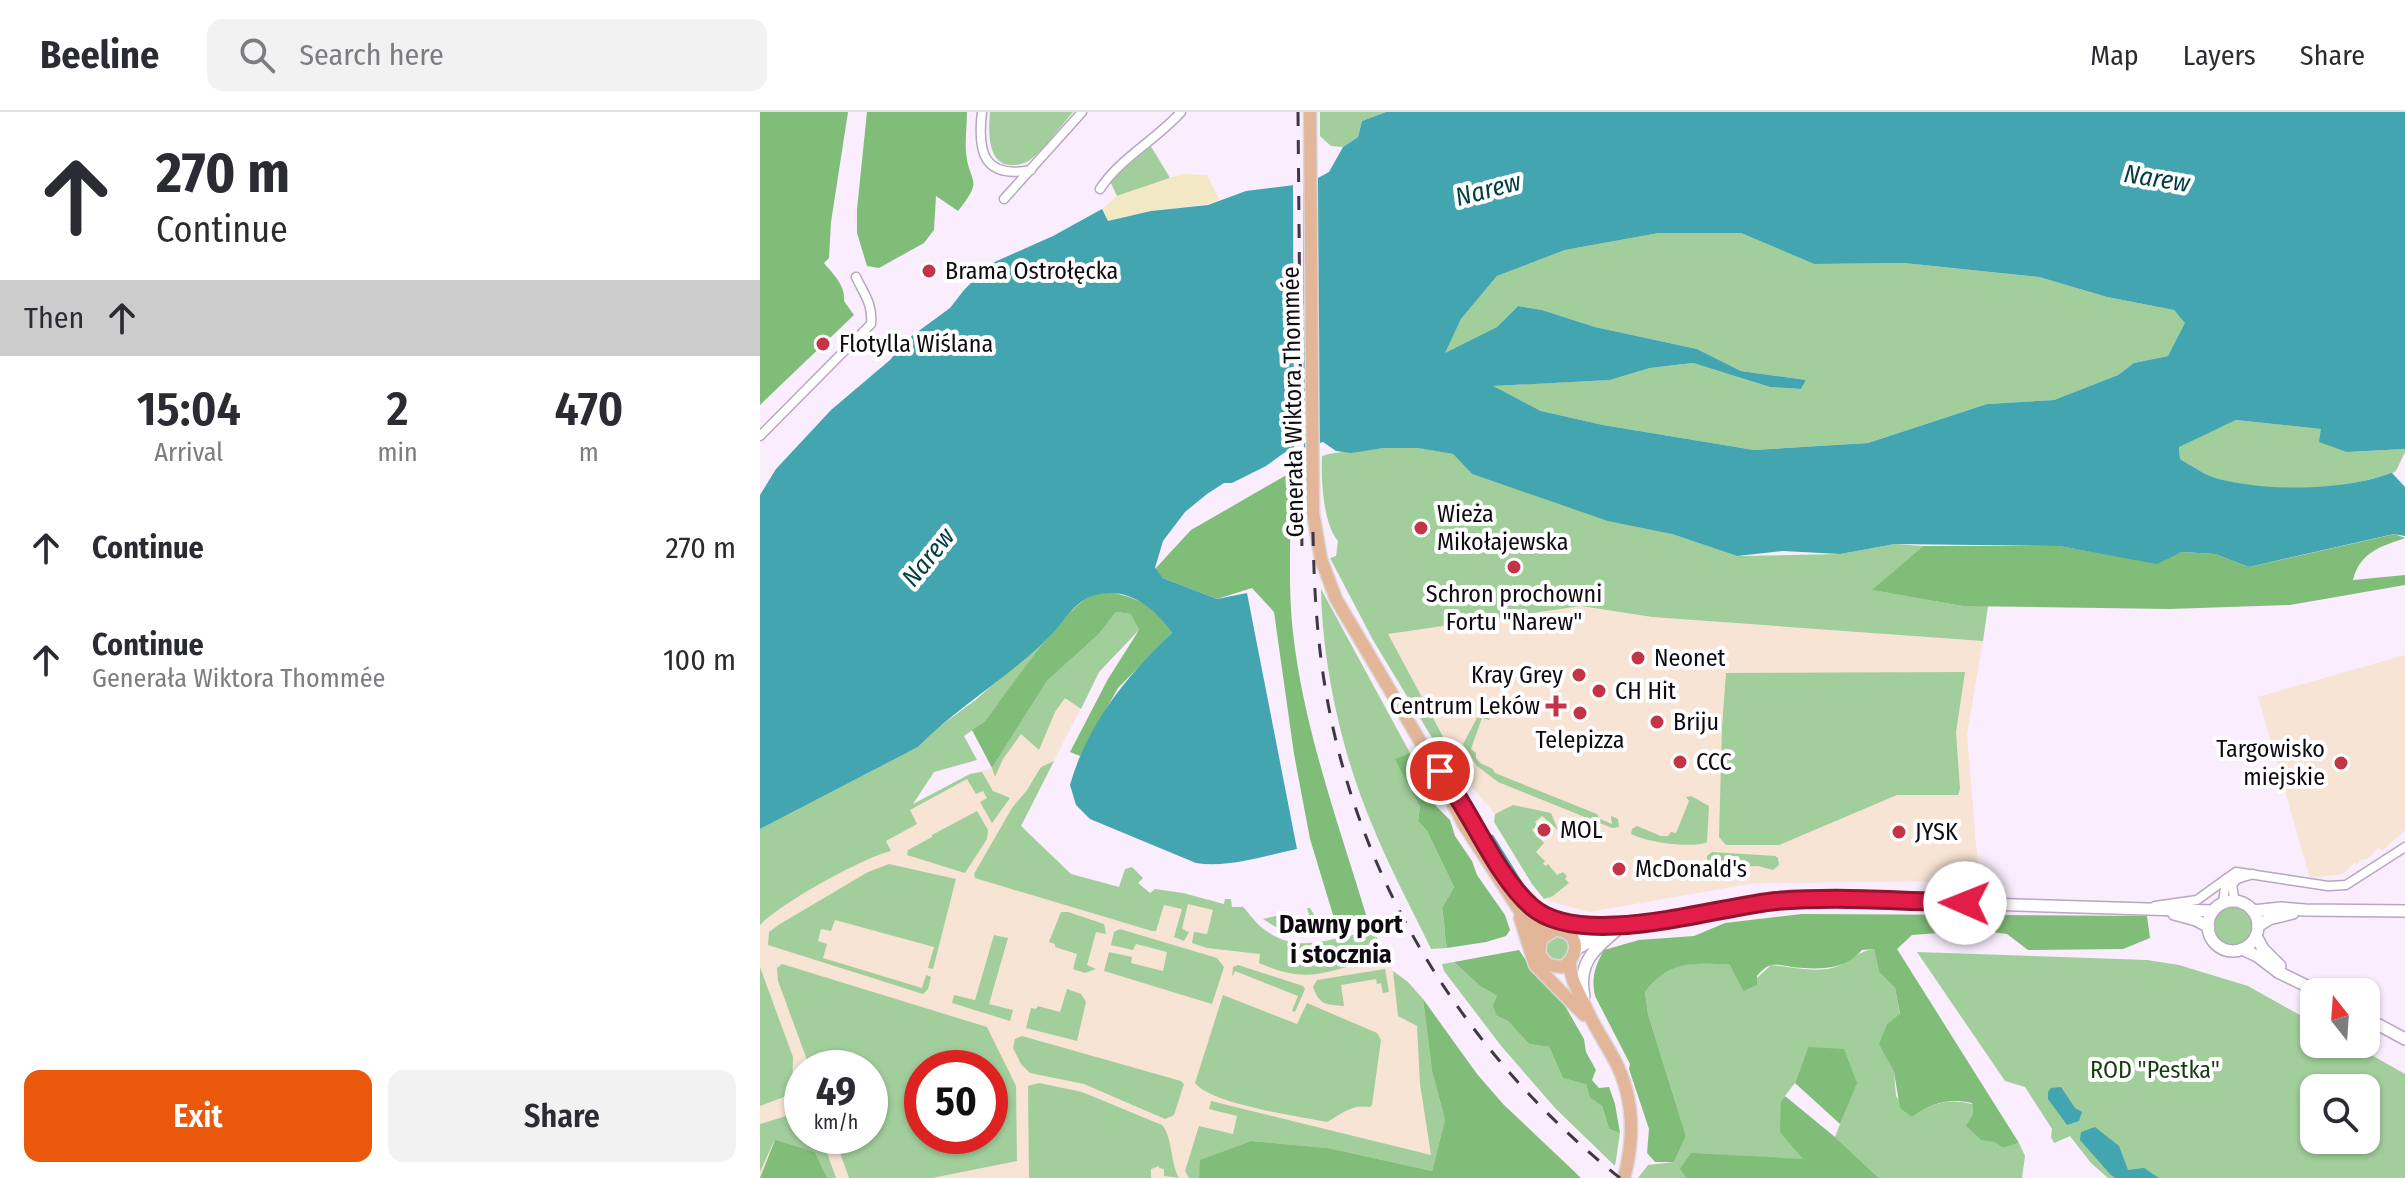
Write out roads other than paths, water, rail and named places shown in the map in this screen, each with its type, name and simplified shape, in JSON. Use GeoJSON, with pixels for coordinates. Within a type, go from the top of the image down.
{"type":"FeatureCollection","features":[{"type":"Feature","properties":{"kind":"main road","name":"Generała Wiktora Thommée"},"geometry":{"type":"LineString","coordinates":[[1310,112],[1313,498],[1323,566],[1342,610],[1430,758],[1464,825],[1540,942]]}},
{"type":"Feature","properties":{"kind":"main road","name":"Generała Wiktora Thommée"},"geometry":{"type":"LineString","coordinates":[[1430,758],[1450,784],[1536,920],[1553,931]]}},
{"type":"Feature","properties":{"kind":"main road"},"geometry":{"type":"LineString","coordinates":[[1509,881],[1532,907],[1556,920],[1621,926]]}},
{"type":"Feature","properties":{"kind":"main road"},"geometry":{"type":"LineString","coordinates":[[1513,900],[1535,965],[1588,1016]]}},
{"type":"Feature","properties":{"kind":"main road"},"geometry":{"type":"LineString","coordinates":[[1570,936],[1778,901],[2146,907],[2218,907],[2239,902],[2253,911],[2281,908],[2405,911]]}},
{"type":"Feature","properties":{"kind":"main road"},"geometry":{"type":"LineString","coordinates":[[2146,907],[2196,920],[2209,927]]}},
{"type":"Feature","properties":{"kind":"main road"},"geometry":{"type":"LineString","coordinates":[[2218,907],[2209,927],[2210,935],[2218,945],[2230,950],[2242,949],[2278,972],[2300,982]]}},
{"type":"Feature","properties":{"kind":"main road"},"geometry":{"type":"LineString","coordinates":[[2242,949],[2269,919],[2305,910]]}},
{"type":"Feature","properties":{"kind":"main road"},"geometry":{"type":"LineString","coordinates":[[2253,911],[2263,949],[2288,975]]}},
{"type":"Feature","properties":{"kind":"main road"},"geometry":{"type":"LineString","coordinates":[[1588,1016],[1570,970],[1570,962],[1576,949],[1621,926]]}},
{"type":"Feature","properties":{"kind":"main road"},"geometry":{"type":"LineString","coordinates":[[1588,1016],[1582,984],[1584,966],[1594,948],[1621,926]]}},
{"type":"Feature","properties":{"kind":"main road"},"geometry":{"type":"LineString","coordinates":[[1576,949],[1570,936],[1562,931],[1544,935],[1540,942],[1541,958],[1557,968],[1614,1059],[1630,1106],[1631,1145],[1625,1176]]}},
{"type":"Feature","properties":{"kind":"main road"},"geometry":{"type":"LineString","coordinates":[[1557,968],[1570,962]]}},
{"type":"Feature","properties":{"kind":"main road"},"geometry":{"type":"LineString","coordinates":[[2380,1026],[2405,1039]]}},
{"type":"Feature","properties":{"kind":"street"},"geometry":{"type":"LineString","coordinates":[[982,112],[980,144],[991,165],[1013,173],[1031,170]]}},
{"type":"Feature","properties":{"kind":"street"},"geometry":{"type":"LineString","coordinates":[[1004,199],[1082,112]]}},
{"type":"Feature","properties":{"kind":"street"},"geometry":{"type":"LineString","coordinates":[[1100,189],[1108,177],[1181,112]]}},
{"type":"Feature","properties":{"kind":"street"},"geometry":{"type":"LineString","coordinates":[[760,436],[871,324],[869,301],[856,277]]}},
{"type":"Feature","properties":{"kind":"street"},"geometry":{"type":"LineString","coordinates":[[2146,907],[2197,900],[2236,872],[2328,886],[2346,885],[2405,847]]}},
{"type":"Feature","properties":{"kind":"street"},"geometry":{"type":"LineString","coordinates":[[2239,902],[2234,897],[2232,885],[2237,879],[2254,874]]}},
{"type":"Feature","properties":{"kind":"street"},"geometry":{"type":"LineString","coordinates":[[2218,907],[2226,879]]}},
{"type":"Feature","properties":{"kind":"water","name":"Narew"},"geometry":{"type":"Polygon","coordinates":[[[1386,112],[2405,112],[2405,449],[2347,452],[2319,442],[2321,429],[2236,420],[2179,447],[2180,459],[2209,476],[2261,486],[2332,486],[2377,478],[2396,471],[2392,473],[2405,487],[2405,536],[2394,534],[2249,567],[2215,554],[2182,552],[2157,564],[2059,546],[1895,544],[1840,554],[1783,551],[1737,556],[1672,534],[1608,521],[1472,474],[1453,454],[1418,448],[1384,448],[1351,453],[1336,451],[1323,442],[1284,453],[1266,466],[1232,483],[1224,483],[1207,494],[1185,512],[1163,541],[1155,568],[1163,578],[1217,599],[1247,593],[1297,849],[1234,863],[1196,863],[1090,819],[1076,805],[1070,785],[1077,763],[1098,722],[1124,684],[1172,633],[1149,607],[1118,593],[1095,595],[1082,602],[1034,651],[918,747],[760,829],[760,495],[776,469],[831,410],[890,360],[909,338],[950,308],[990,264],[1053,236],[1102,209],[1108,221],[1151,211],[1208,205],[1246,191],[1316,179],[1329,172],[1343,147],[1358,137],[1362,121],[1386,112]],[[1659,233],[1565,250],[1497,276],[1461,319],[1445,353],[1497,327],[1518,306],[1542,310],[1595,327],[1697,349],[1741,371],[1806,380],[1801,389],[1770,387],[1693,363],[1650,368],[1610,380],[1493,386],[1541,411],[1603,425],[1754,450],[1868,443],[1987,404],[2054,400],[2118,375],[2134,363],[2168,356],[2185,323],[2174,310],[2107,297],[2039,277],[1904,263],[1814,264],[1741,233],[1659,233]]]}},
{"type":"Feature","properties":{"kind":"water"},"geometry":{"type":"Polygon","coordinates":[[[2061,1087],[2075,1108],[2082,1112],[2079,1121],[2067,1125],[2048,1099],[2051,1088],[2061,1087]]]}},
{"type":"Feature","properties":{"kind":"water"},"geometry":{"type":"Polygon","coordinates":[[[2095,1127],[2119,1146],[2128,1170],[2144,1168],[2159,1178],[2115,1178],[2080,1140],[2081,1132],[2095,1127]]]}},
{"type":"Feature","properties":{"kind":"waterway"},"geometry":{"type":"LineString","coordinates":[[1492,836],[1530,897]]}},
{"type":"Feature","properties":{"kind":"railway"},"geometry":{"type":"LineString","coordinates":[[1298,112],[1302,557]]}},
{"type":"Feature","properties":{"kind":"railway"},"geometry":{"type":"LineString","coordinates":[[1311,112],[1315,599],[1327,698],[1343,768],[1366,836],[1395,902],[1430,964],[1470,1023],[1515,1079],[1565,1131],[1620,1178]]}},
{"type":"Feature","properties":{"kind":"place","name":"Brama Ostrołęcka"},"geometry":{"type":"Point","coordinates":[929,271]}},
{"type":"Feature","properties":{"kind":"place","name":"Flotylla Wiślana"},"geometry":{"type":"Point","coordinates":[823,344]}},
{"type":"Feature","properties":{"kind":"place","name":"Wieża Mikołajewska"},"geometry":{"type":"Point","coordinates":[1421,528]}},
{"type":"Feature","properties":{"kind":"place","name":"Schron prochowni Fortu \"Narew\""},"geometry":{"type":"Point","coordinates":[1514,567]}},
{"type":"Feature","properties":{"kind":"place","name":"Neonet"},"geometry":{"type":"Point","coordinates":[1638,658]}},
{"type":"Feature","properties":{"kind":"place","name":"Kray Grey"},"geometry":{"type":"Point","coordinates":[1579,675]}},
{"type":"Feature","properties":{"kind":"place","name":"CH Hit"},"geometry":{"type":"Point","coordinates":[1599,691]}},
{"type":"Feature","properties":{"kind":"place","name":"Centrum Leków"},"geometry":{"type":"Point","coordinates":[1556,706]}},
{"type":"Feature","properties":{"kind":"place","name":"Telepizza"},"geometry":{"type":"Point","coordinates":[1580,713]}},
{"type":"Feature","properties":{"kind":"place","name":"Briju"},"geometry":{"type":"Point","coordinates":[1657,722]}},
{"type":"Feature","properties":{"kind":"place","name":"CCC"},"geometry":{"type":"Point","coordinates":[1680,762]}},
{"type":"Feature","properties":{"kind":"place","name":"Targowisko miejskie"},"geometry":{"type":"Point","coordinates":[2341,763]}},
{"type":"Feature","properties":{"kind":"place","name":"MOL"},"geometry":{"type":"Point","coordinates":[1544,830]}},
{"type":"Feature","properties":{"kind":"place","name":"JYSK"},"geometry":{"type":"Point","coordinates":[1899,832]}},
{"type":"Feature","properties":{"kind":"place","name":"McDonald's"},"geometry":{"type":"Point","coordinates":[1619,869]}},
{"type":"Feature","properties":{"kind":"district","name":"Dawny port i stocznia"},"geometry":{"type":"Point","coordinates":[1341,939]}},
{"type":"Feature","properties":{"kind":"park label","name":"ROD \"Pestka\""},"geometry":{"type":"Point","coordinates":[2155,1070]}}]}
